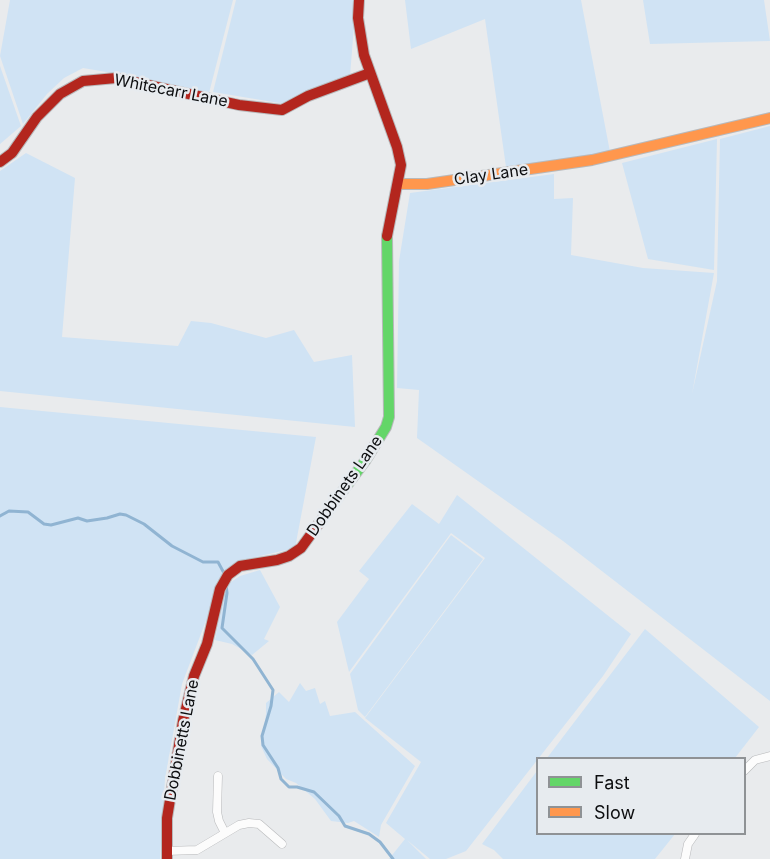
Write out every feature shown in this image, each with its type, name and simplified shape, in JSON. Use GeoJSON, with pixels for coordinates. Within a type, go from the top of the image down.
{"type":"FeatureCollection","features":[{"type":"Feature","properties":{"kind":"street"},"geometry":{"type":"LineString","coordinates":[[359,0],[360,38],[397,147],[401,165],[398,184]]}},
{"type":"Feature","properties":{"kind":"street","name":"Whitecarr Lane"},"geometry":{"type":"LineString","coordinates":[[0,162],[12,153],[37,117],[60,94],[83,81],[116,78],[239,105],[282,110],[308,96],[370,73]]}},
{"type":"Feature","properties":{"kind":"street","name":"Clay Lane"},"geometry":{"type":"LineString","coordinates":[[398,184],[427,184],[592,160],[770,118]]}},
{"type":"Feature","properties":{"kind":"street","name":"Dobbinets Lane"},"geometry":{"type":"LineString","coordinates":[[220,589],[228,575],[240,566],[277,560],[301,548],[365,461],[386,428],[389,417],[386,244],[388,223],[398,184]]}},
{"type":"Feature","properties":{"kind":"street","name":"Dobbinetts Lane"},"geometry":{"type":"LineString","coordinates":[[167,855],[167,818],[183,721],[194,676],[207,644],[220,589]]}},
{"type":"Feature","properties":{"kind":"street"},"geometry":{"type":"LineString","coordinates":[[746,769],[755,760],[770,756]]}},
{"type":"Feature","properties":{"kind":"street"},"geometry":{"type":"LineString","coordinates":[[218,776],[217,812],[225,833]]}},
{"type":"Feature","properties":{"kind":"street"},"geometry":{"type":"LineString","coordinates":[[167,855],[197,850],[239,825],[249,823],[259,824],[282,844]]}},
{"type":"Feature","properties":{"kind":"street"},"geometry":{"type":"LineString","coordinates":[[685,859],[688,844],[694,835]]}},
{"type":"Feature","properties":{"kind":"shaded area"},"geometry":{"type":"Polygon","coordinates":[[[10,0],[233,0],[209,93],[83,68],[64,78],[47,94],[23,124],[0,56],[10,0]]]}},
{"type":"Feature","properties":{"kind":"shaded area"},"geometry":{"type":"Polygon","coordinates":[[[236,0],[356,0],[350,76],[285,104],[213,92],[236,0]]]}},
{"type":"Feature","properties":{"kind":"shaded area"},"geometry":{"type":"Polygon","coordinates":[[[405,0],[581,0],[610,152],[506,167],[485,19],[411,49],[405,0]]]}},
{"type":"Feature","properties":{"kind":"shaded area"},"geometry":{"type":"Polygon","coordinates":[[[643,0],[764,0],[770,41],[650,44],[643,0]]]}},
{"type":"Feature","properties":{"kind":"shaded area"},"geometry":{"type":"Polygon","coordinates":[[[0,66],[21,126],[0,144],[0,66]]]}},
{"type":"Feature","properties":{"kind":"shaded area"},"geometry":{"type":"Polygon","coordinates":[[[770,126],[770,701],[563,541],[417,438],[419,390],[397,388],[399,261],[410,193],[554,174],[554,199],[573,198],[571,255],[643,268],[714,273],[692,394],[717,281],[720,139],[770,126]]]}},
{"type":"Feature","properties":{"kind":"shaded area"},"geometry":{"type":"Polygon","coordinates":[[[717,139],[714,270],[648,259],[622,163],[717,139]]]}},
{"type":"Feature","properties":{"kind":"shaded area"},"geometry":{"type":"Polygon","coordinates":[[[26,153],[75,178],[62,337],[178,346],[191,321],[211,323],[266,338],[294,330],[314,362],[352,355],[355,427],[0,391],[0,171],[26,153]]]}},
{"type":"Feature","properties":{"kind":"shaded area"},"geometry":{"type":"Polygon","coordinates":[[[0,407],[316,437],[295,548],[243,560],[217,581],[207,618],[182,684],[165,779],[160,859],[0,859],[0,407]]]}},
{"type":"Feature","properties":{"kind":"shaded area"},"geometry":{"type":"Polygon","coordinates":[[[457,495],[631,634],[603,676],[540,757],[536,757],[536,762],[466,851],[446,859],[430,859],[407,840],[426,859],[389,859],[405,839],[386,823],[421,762],[365,718],[485,558],[451,533],[349,672],[337,622],[369,579],[359,571],[412,504],[439,524],[457,495]]]}},
{"type":"Feature","properties":{"kind":"shaded area"},"geometry":{"type":"Polygon","coordinates":[[[451,535],[483,559],[365,717],[358,710],[350,674],[451,535]]]}},
{"type":"Feature","properties":{"kind":"shaded area"},"geometry":{"type":"Polygon","coordinates":[[[260,570],[280,607],[264,639],[269,641],[252,655],[232,644],[215,640],[224,593],[231,582],[240,576],[260,570]]]}},
{"type":"Feature","properties":{"kind":"shaded area"},"geometry":{"type":"Polygon","coordinates":[[[645,629],[759,727],[736,757],[548,757],[645,629]]]}},
{"type":"Feature","properties":{"kind":"shaded area"},"geometry":{"type":"Polygon","coordinates":[[[300,683],[306,691],[315,688],[320,704],[325,701],[330,716],[355,712],[415,766],[381,825],[379,837],[354,821],[348,823],[331,821],[315,799],[296,783],[286,779],[267,759],[261,746],[266,703],[279,692],[289,702],[300,683]]]}},
{"type":"Feature","properties":{"kind":"shaded area"},"geometry":{"type":"Polygon","coordinates":[[[536,772],[536,835],[674,835],[655,859],[503,859],[494,850],[482,844],[536,772]]]}},
{"type":"Feature","properties":{"kind":"waterway"},"geometry":{"type":"LineString","coordinates":[[0,516],[9,511],[28,512],[44,524],[51,525],[78,518],[87,521],[120,514],[126,515],[144,524],[172,546],[203,562],[218,562],[225,575]]}},
{"type":"Feature","properties":{"kind":"waterway"},"geometry":{"type":"LineString","coordinates":[[226,584],[227,593],[222,628],[253,659],[273,690],[262,736],[263,745],[278,768],[281,779],[289,787],[314,792],[339,816],[345,826],[369,834],[380,842],[393,859]]}},
{"type":"Feature","properties":{"kind":"traffic: fast"},"geometry":{"type":"LineString","coordinates":[[333,504],[365,461],[386,427],[389,417],[387,236]]}},
{"type":"Feature","properties":{"kind":"traffic: slow"},"geometry":{"type":"LineString","coordinates":[[398,184],[427,184],[592,160],[770,118]]}},
{"type":"Feature","properties":{"kind":"traffic: jam"},"geometry":{"type":"LineString","coordinates":[[359,0],[358,18],[364,55],[397,147],[401,165],[387,236]]}},
{"type":"Feature","properties":{"kind":"traffic: jam"},"geometry":{"type":"LineString","coordinates":[[0,162],[12,153],[37,117],[60,94],[83,81],[116,78],[239,105],[282,110],[308,96],[370,73]]}},
{"type":"Feature","properties":{"kind":"traffic: jam"},"geometry":{"type":"LineString","coordinates":[[167,859],[167,818],[183,721],[194,676],[207,644],[220,589],[228,575],[240,566],[277,560],[301,548],[333,504]]}}]}
